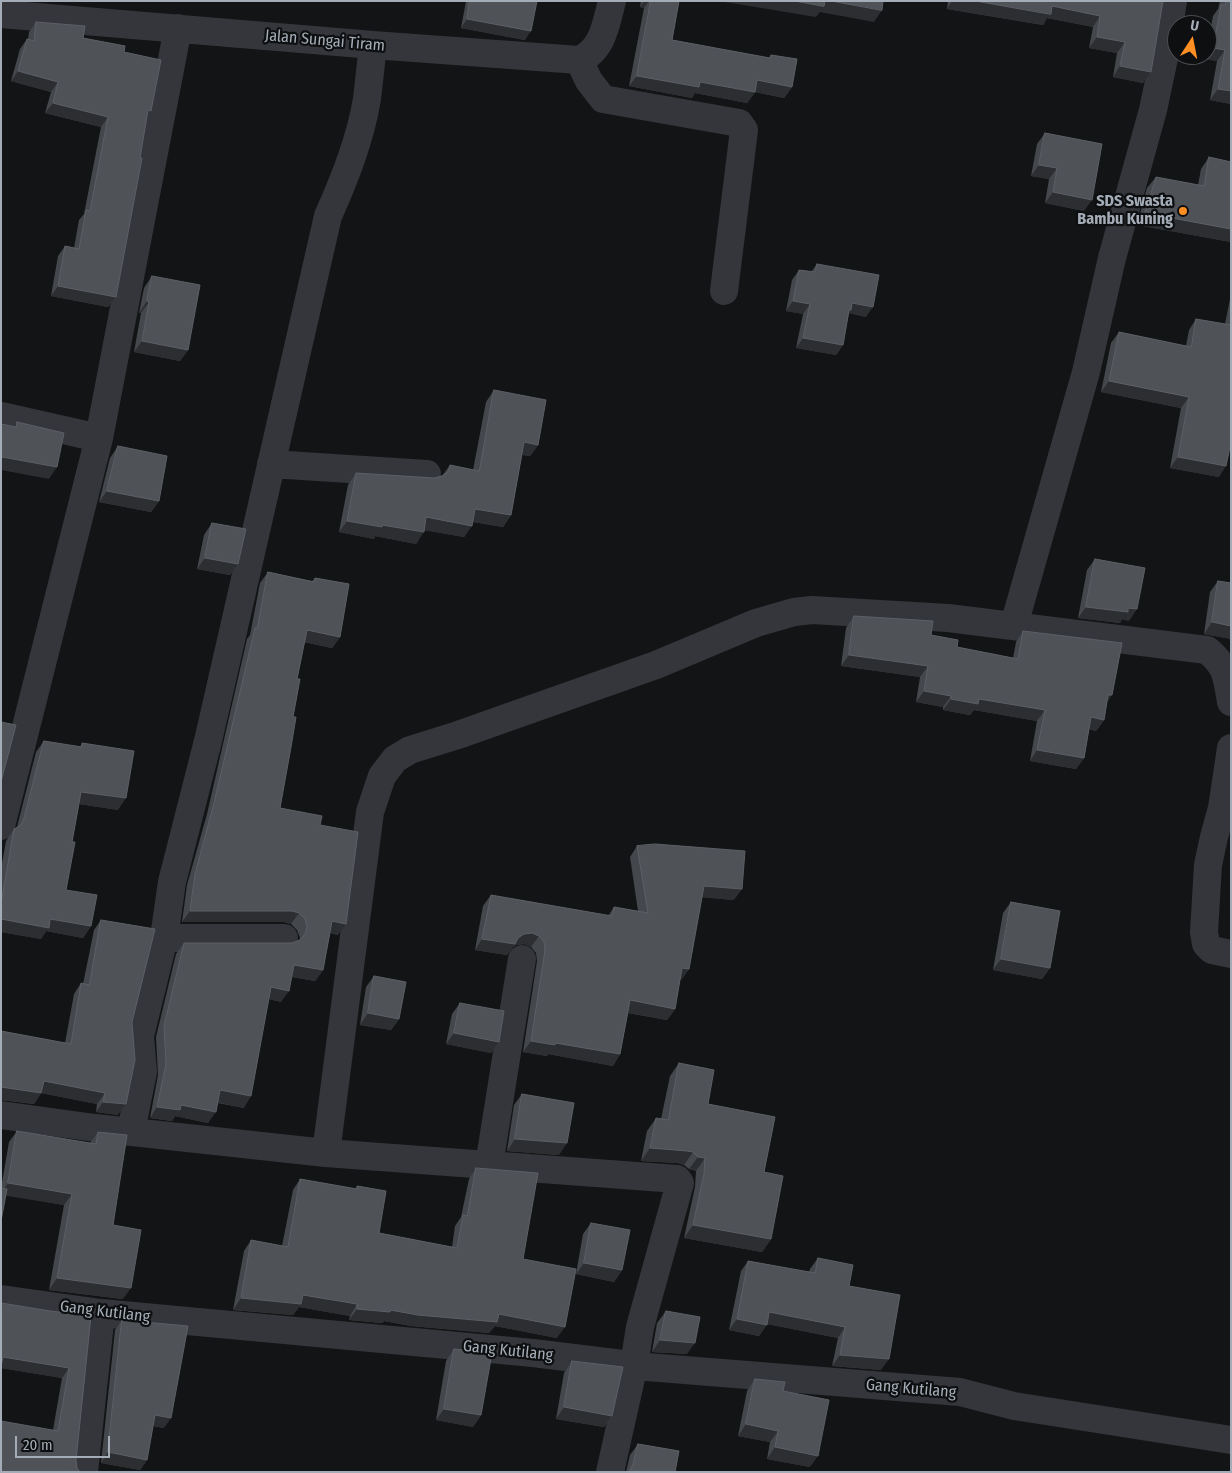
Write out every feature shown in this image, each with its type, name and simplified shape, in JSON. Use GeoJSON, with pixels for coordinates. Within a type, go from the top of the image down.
{"type":"FeatureCollection","features":[{"type":"Feature","properties":{"kind":"street"},"geometry":{"type":"LineString","coordinates":[[612,1],[604,35],[599,44],[586,57],[579,60],[589,81],[603,100],[740,123],[743,126],[724,291]]}},
{"type":"Feature","properties":{"kind":"street"},"geometry":{"type":"LineString","coordinates":[[1014,625],[1086,372],[1112,258],[1154,110],[1173,1]]}},
{"type":"Feature","properties":{"kind":"street","name":"Jalan Sungai Tiram"},"geometry":{"type":"LineString","coordinates":[[1,14],[373,46],[579,60]]}},
{"type":"Feature","properties":{"kind":"street"},"geometry":{"type":"LineString","coordinates":[[1,826],[99,438],[178,28]]}},
{"type":"Feature","properties":{"kind":"street"},"geometry":{"type":"LineString","coordinates":[[131,1131],[143,1072],[140,1036],[164,938],[172,882],[208,741],[328,216],[348,170],[361,125],[367,99],[373,46]]}},
{"type":"Feature","properties":{"kind":"street"},"geometry":{"type":"LineString","coordinates":[[1,416],[99,438]]}},
{"type":"Feature","properties":{"kind":"street"},"geometry":{"type":"LineString","coordinates":[[271,464],[427,474]]}},
{"type":"Feature","properties":{"kind":"street"},"geometry":{"type":"LineString","coordinates":[[326,1152],[370,812],[382,776],[395,759],[410,750],[656,665],[756,623],[794,612],[812,610],[948,618],[1208,650],[1220,660],[1224,669],[1231,702]]}},
{"type":"Feature","properties":{"kind":"street"},"geometry":{"type":"LineString","coordinates":[[1231,748],[1222,808],[1208,865],[1204,932],[1206,944],[1212,950],[1231,954]]}},
{"type":"Feature","properties":{"kind":"street"},"geometry":{"type":"LineString","coordinates":[[164,938],[284,938]]}},
{"type":"Feature","properties":{"kind":"street"},"geometry":{"type":"LineString","coordinates":[[489,1165],[522,959]]}},
{"type":"Feature","properties":{"kind":"street"},"geometry":{"type":"LineString","coordinates":[[1,1115],[326,1152],[677,1179],[680,1183],[642,1318],[634,1365],[610,1472]]}},
{"type":"Feature","properties":{"kind":"street","name":"Gang Kutilang"},"geometry":{"type":"LineString","coordinates":[[1,1299],[101,1313],[533,1353],[634,1365],[960,1392],[1014,1406],[1231,1440]]}},
{"type":"Feature","properties":{"kind":"street"},"geometry":{"type":"LineString","coordinates":[[84,1472],[101,1313]]}},
{"type":"Feature","properties":{"kind":"building"},"geometry":{"type":"Polygon","coordinates":[[[470,1],[537,1],[531,31],[467,19],[470,1]]]}},
{"type":"Feature","properties":{"kind":"building"},"geometry":{"type":"Polygon","coordinates":[[[651,1],[679,1],[672,40],[770,58],[771,55],[797,59],[792,87],[757,80],[755,92],[700,82],[699,87],[637,76],[651,1]]]}},
{"type":"Feature","properties":{"kind":"building"},"geometry":{"type":"Polygon","coordinates":[[[795,1],[825,1],[824,6],[795,1]]]}},
{"type":"Feature","properties":{"kind":"building"},"geometry":{"type":"Polygon","coordinates":[[[832,1],[883,1],[882,10],[832,1]]]}},
{"type":"Feature","properties":{"kind":"building"},"geometry":{"type":"Polygon","coordinates":[[[976,1],[1163,1],[1151,72],[1120,66],[1125,42],[1097,37],[1100,16],[1052,6],[1051,14],[976,1]]]}},
{"type":"Feature","properties":{"kind":"building"},"geometry":{"type":"Polygon","coordinates":[[[1226,1],[1231,1],[1231,91],[1218,89],[1225,50],[1217,49],[1217,26],[1221,5],[1225,5],[1226,1]]]}},
{"type":"Feature","properties":{"kind":"building"},"geometry":{"type":"Polygon","coordinates":[[[36,22],[85,26],[83,38],[125,46],[124,52],[161,60],[151,111],[148,110],[140,158],[142,158],[116,297],[58,286],[65,246],[79,249],[86,210],[90,211],[108,117],[53,103],[58,82],[18,71],[27,39],[34,41],[36,22]]]}},
{"type":"Feature","properties":{"kind":"building"},"geometry":{"type":"Polygon","coordinates":[[[1045,133],[1102,144],[1092,200],[1053,192],[1057,168],[1039,165],[1045,133]]]}},
{"type":"Feature","properties":{"kind":"building","name":"SDS Swasta Bambu Kuning"},"geometry":{"type":"Polygon","coordinates":[[[1209,157],[1231,162],[1231,229],[1145,213],[1156,177],[1204,186],[1209,157]]]}},
{"type":"Feature","properties":{"kind":"building"},"geometry":{"type":"Polygon","coordinates":[[[817,264],[879,275],[873,307],[852,303],[843,345],[803,338],[810,304],[793,301],[799,270],[815,272],[817,264]]]}},
{"type":"Feature","properties":{"kind":"building"},"geometry":{"type":"Polygon","coordinates":[[[152,276],[200,285],[188,350],[142,341],[152,276]]]}},
{"type":"Feature","properties":{"kind":"building"},"geometry":{"type":"Polygon","coordinates":[[[1196,319],[1231,325],[1231,442],[1226,466],[1178,457],[1189,397],[1109,381],[1119,332],[1191,347],[1196,319]]]}},
{"type":"Feature","properties":{"kind":"building"},"geometry":{"type":"Polygon","coordinates":[[[494,390],[546,400],[538,445],[524,442],[511,515],[475,509],[472,526],[426,517],[424,532],[347,521],[356,473],[434,478],[448,472],[450,465],[479,471],[494,390]]]}},
{"type":"Feature","properties":{"kind":"building"},"geometry":{"type":"Polygon","coordinates":[[[17,422],[64,433],[57,467],[2,457],[1,461],[1,424],[16,427],[17,422]]]}},
{"type":"Feature","properties":{"kind":"building"},"geometry":{"type":"Polygon","coordinates":[[[118,446],[167,456],[159,501],[107,491],[118,446]]]}},
{"type":"Feature","properties":{"kind":"building"},"geometry":{"type":"Polygon","coordinates":[[[212,523],[246,529],[238,564],[205,558],[212,523]]]}},
{"type":"Feature","properties":{"kind":"building"},"geometry":{"type":"Polygon","coordinates":[[[1095,559],[1145,568],[1137,609],[1128,608],[1128,612],[1086,607],[1095,559]]]}},
{"type":"Feature","properties":{"kind":"building"},"geometry":{"type":"Polygon","coordinates":[[[268,572],[314,582],[315,578],[349,584],[340,637],[307,630],[297,679],[300,679],[293,717],[296,717],[280,808],[322,816],[320,825],[358,832],[346,924],[332,921],[323,970],[294,965],[289,991],[271,987],[251,1096],[220,1090],[216,1112],[181,1105],[180,1110],[157,1107],[166,1064],[164,1026],[184,943],[292,943],[300,940],[305,934],[307,927],[305,919],[299,913],[292,911],[190,911],[195,874],[214,803],[255,628],[257,628],[268,572]]]}},
{"type":"Feature","properties":{"kind":"building"},"geometry":{"type":"Polygon","coordinates":[[[1218,581],[1231,583],[1231,626],[1212,622],[1218,581]]]}},
{"type":"Feature","properties":{"kind":"building"},"geometry":{"type":"Polygon","coordinates":[[[854,616],[933,621],[931,635],[958,640],[957,647],[1018,659],[1023,631],[1122,643],[1112,695],[1108,695],[1104,720],[1091,717],[1084,758],[1037,750],[1045,710],[979,699],[978,704],[951,699],[951,696],[924,691],[928,666],[849,655],[854,616]]]}},
{"type":"Feature","properties":{"kind":"building"},"geometry":{"type":"Polygon","coordinates":[[[1,722],[16,725],[1,782],[1,722]]]}},
{"type":"Feature","properties":{"kind":"building"},"geometry":{"type":"Polygon","coordinates":[[[44,741],[82,747],[82,743],[134,751],[126,798],[81,792],[72,842],[75,842],[66,890],[97,895],[91,926],[50,919],[49,928],[1,919],[1,904],[14,829],[21,825],[24,818],[44,741]]]}},
{"type":"Feature","properties":{"kind":"building"},"geometry":{"type":"Polygon","coordinates":[[[655,844],[745,851],[742,889],[704,886],[689,969],[682,968],[675,1009],[630,1000],[620,1054],[531,1041],[545,950],[544,942],[539,936],[532,933],[524,934],[518,938],[515,944],[482,939],[491,895],[612,916],[614,907],[648,913],[637,846],[655,844]]]}},
{"type":"Feature","properties":{"kind":"building"},"geometry":{"type":"Polygon","coordinates":[[[1011,902],[1060,911],[1050,968],[1001,959],[1011,902]]]}},
{"type":"Feature","properties":{"kind":"building"},"geometry":{"type":"Polygon","coordinates":[[[101,920],[155,929],[132,1022],[135,1060],[126,1104],[103,1102],[105,1093],[44,1081],[41,1093],[1,1087],[1,1031],[71,1044],[81,983],[89,985],[101,920]]]}},
{"type":"Feature","properties":{"kind":"building"},"geometry":{"type":"Polygon","coordinates":[[[374,976],[406,982],[399,1019],[368,1013],[374,976]]]}},
{"type":"Feature","properties":{"kind":"building"},"geometry":{"type":"Polygon","coordinates":[[[460,1003],[504,1011],[499,1042],[454,1033],[460,1003]]]}},
{"type":"Feature","properties":{"kind":"building"},"geometry":{"type":"Polygon","coordinates":[[[679,1063],[714,1070],[708,1104],[775,1117],[764,1172],[783,1176],[771,1239],[693,1225],[704,1174],[705,1158],[698,1157],[693,1152],[650,1148],[656,1118],[668,1120],[679,1063]]]}},
{"type":"Feature","properties":{"kind":"building"},"geometry":{"type":"Polygon","coordinates":[[[522,1094],[574,1103],[567,1143],[515,1139],[522,1094]]]}},
{"type":"Feature","properties":{"kind":"building"},"geometry":{"type":"Polygon","coordinates":[[[17,1131],[96,1144],[98,1132],[127,1135],[113,1225],[141,1230],[131,1288],[57,1278],[72,1194],[8,1183],[17,1131]]]}},
{"type":"Feature","properties":{"kind":"building"},"geometry":{"type":"Polygon","coordinates":[[[476,1168],[538,1173],[523,1259],[576,1269],[565,1327],[499,1314],[497,1322],[418,1315],[390,1310],[390,1312],[357,1309],[357,1304],[303,1295],[301,1304],[241,1298],[251,1240],[288,1247],[300,1179],[357,1189],[357,1186],[386,1191],[379,1233],[457,1248],[463,1215],[467,1216],[476,1168]]]}},
{"type":"Feature","properties":{"kind":"building"},"geometry":{"type":"Polygon","coordinates":[[[1,1188],[7,1189],[1,1221],[1,1188]]]}},
{"type":"Feature","properties":{"kind":"building"},"geometry":{"type":"Polygon","coordinates":[[[591,1223],[630,1230],[622,1270],[584,1263],[591,1223]]]}},
{"type":"Feature","properties":{"kind":"building"},"geometry":{"type":"Polygon","coordinates":[[[818,1258],[853,1265],[849,1286],[900,1295],[889,1359],[840,1355],[845,1327],[769,1312],[767,1325],[737,1319],[748,1261],[815,1273],[818,1258]]]}},
{"type":"Feature","properties":{"kind":"building"},"geometry":{"type":"Polygon","coordinates":[[[1,1303],[91,1316],[76,1460],[77,1468],[80,1472],[1,1472],[1,1421],[58,1431],[69,1368],[3,1357],[1,1367],[1,1303]]]}},
{"type":"Feature","properties":{"kind":"building"},"geometry":{"type":"Polygon","coordinates":[[[666,1311],[700,1317],[695,1343],[660,1340],[666,1311]]]}},
{"type":"Feature","properties":{"kind":"building"},"geometry":{"type":"Polygon","coordinates":[[[122,1320],[188,1326],[171,1418],[155,1415],[147,1460],[108,1452],[122,1320]]]}},
{"type":"Feature","properties":{"kind":"building"},"geometry":{"type":"Polygon","coordinates":[[[454,1349],[492,1353],[481,1415],[444,1409],[454,1349]]]}},
{"type":"Feature","properties":{"kind":"building"},"geometry":{"type":"Polygon","coordinates":[[[572,1361],[623,1367],[612,1416],[564,1407],[572,1361]]]}},
{"type":"Feature","properties":{"kind":"building"},"geometry":{"type":"Polygon","coordinates":[[[755,1379],[785,1382],[783,1391],[829,1400],[818,1456],[775,1447],[778,1431],[746,1424],[755,1379]]]}},
{"type":"Feature","properties":{"kind":"building"},"geometry":{"type":"Polygon","coordinates":[[[638,1444],[679,1451],[675,1472],[628,1472],[633,1464],[638,1444]]]}},
{"type":"Feature","properties":{"kind":"place","name":"SDS Swasta Bambu Kuning"},"geometry":{"type":"Point","coordinates":[1183,211]}}]}
